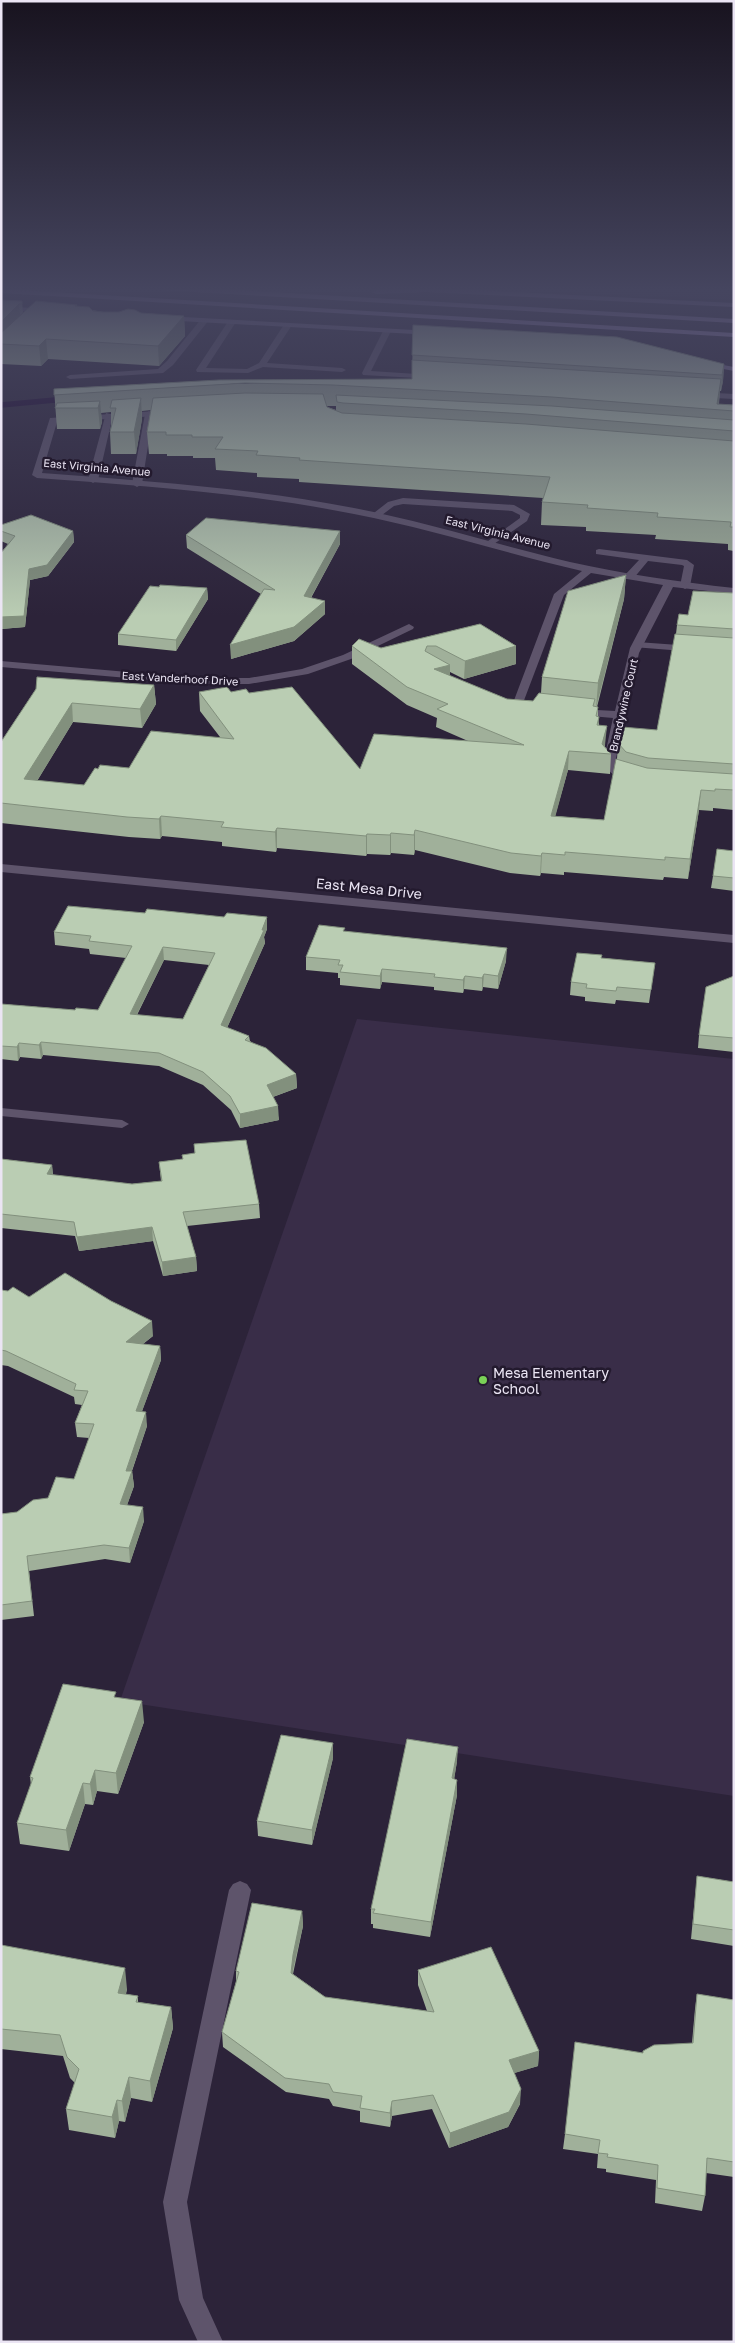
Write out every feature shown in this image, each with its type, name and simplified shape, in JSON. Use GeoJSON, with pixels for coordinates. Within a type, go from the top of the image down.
{"type":"FeatureCollection","features":[{"type":"Feature","properties":{"kind":"street","name":"East Virginia Avenue"},"geometry":{"type":"LineString","coordinates":[[180,412],[53,420],[37,475],[276,499],[375,516],[629,577],[669,584],[734,591]]}},
{"type":"Feature","properties":{"kind":"street"},"geometry":{"type":"LineString","coordinates":[[137,484],[149,414]]}},
{"type":"Feature","properties":{"kind":"street"},"geometry":{"type":"LineString","coordinates":[[93,480],[109,415]]}},
{"type":"Feature","properties":{"kind":"street"},"geometry":{"type":"LineString","coordinates":[[375,516],[391,504],[403,500],[514,508],[525,514],[524,519],[491,543]]}},
{"type":"Feature","properties":{"kind":"street"},"geometry":{"type":"LineString","coordinates":[[599,552],[684,562],[689,565],[685,586]]}},
{"type":"Feature","properties":{"kind":"street"},"geometry":{"type":"LineString","coordinates":[[629,577],[646,558]]}},
{"type":"Feature","properties":{"kind":"street"},"geometry":{"type":"LineString","coordinates":[[518,703],[559,594],[590,569]]}},
{"type":"Feature","properties":{"kind":"street","name":"Brandywine Court"},"geometry":{"type":"LineString","coordinates":[[646,782],[620,775],[609,764],[637,645],[649,626],[652,616],[662,604],[669,584]]}},
{"type":"Feature","properties":{"kind":"street","name":"East Vanderhoof Drive"},"geometry":{"type":"LineString","coordinates":[[1,664],[197,681],[250,681],[304,672],[339,660],[409,627]]}},
{"type":"Feature","properties":{"kind":"street"},"geometry":{"type":"LineString","coordinates":[[637,645],[734,652]]}},
{"type":"Feature","properties":{"kind":"street"},"geometry":{"type":"LineString","coordinates":[[566,710],[620,715]]}},
{"type":"Feature","properties":{"kind":"street","name":"East Mesa Drive"},"geometry":{"type":"LineString","coordinates":[[1,868],[734,939]]}},
{"type":"Feature","properties":{"kind":"street"},"geometry":{"type":"LineString","coordinates":[[1,1112],[122,1124]]}},
{"type":"Feature","properties":{"kind":"street"},"geometry":{"type":"LineString","coordinates":[[211,2342],[191,2300],[175,2202],[240,1890]]}},
{"type":"Feature","properties":{"kind":"shaded area","name":"Mesa Elementary School"},"geometry":{"type":"Polygon","coordinates":[[[357,1019],[734,1059],[734,1796],[120,1701],[357,1019]]]}},
{"type":"Feature","properties":{"kind":"building"},"geometry":{"type":"Polygon","coordinates":[[[324,397],[327,407],[342,413],[526,424],[734,441],[734,527],[730,527],[731,522],[657,517],[658,513],[587,508],[588,505],[542,502],[550,477],[299,460],[300,458],[256,455],[258,451],[215,449],[223,437],[192,437],[192,435],[166,435],[166,432],[147,432],[153,398],[324,397]]]}},
{"type":"Feature","properties":{"kind":"building"},"geometry":{"type":"Polygon","coordinates":[[[336,397],[382,397],[552,406],[734,420],[734,431],[526,414],[337,402],[336,397]]]}},
{"type":"Feature","properties":{"kind":"building"},"geometry":{"type":"Polygon","coordinates":[[[556,397],[718,397],[717,404],[734,405],[734,411],[556,397]]]}},
{"type":"Feature","properties":{"kind":"building"},"geometry":{"type":"Polygon","coordinates":[[[141,398],[134,432],[110,432],[116,408],[110,408],[112,400],[141,398]]]}},
{"type":"Feature","properties":{"kind":"building"},"geometry":{"type":"Polygon","coordinates":[[[100,401],[98,408],[55,408],[57,403],[100,401]]]}},
{"type":"Feature","properties":{"kind":"building"},"geometry":{"type":"Polygon","coordinates":[[[31,515],[73,531],[47,565],[29,569],[24,616],[1,617],[1,553],[15,536],[1,531],[1,525],[31,515]]]}},
{"type":"Feature","properties":{"kind":"building"},"geometry":{"type":"Polygon","coordinates":[[[206,518],[340,531],[304,596],[325,601],[294,627],[230,645],[264,589],[275,590],[186,535],[206,518]]]}},
{"type":"Feature","properties":{"kind":"building"},"geometry":{"type":"Polygon","coordinates":[[[626,575],[598,683],[542,677],[568,591],[626,575]]]}},
{"type":"Feature","properties":{"kind":"building"},"geometry":{"type":"Polygon","coordinates":[[[160,585],[207,588],[176,640],[118,634],[150,586],[159,587],[160,585]]]}},
{"type":"Feature","properties":{"kind":"building"},"geometry":{"type":"Polygon","coordinates":[[[693,591],[734,593],[734,629],[677,625],[679,614],[688,615],[693,591]]]}},
{"type":"Feature","properties":{"kind":"building"},"geometry":{"type":"Polygon","coordinates":[[[480,624],[516,646],[465,661],[436,646],[427,646],[425,651],[450,665],[434,669],[507,699],[533,701],[539,693],[595,699],[593,706],[598,707],[596,716],[599,717],[597,725],[607,726],[602,744],[611,754],[569,751],[551,816],[604,820],[616,759],[647,768],[734,774],[734,790],[701,790],[690,859],[665,857],[665,860],[565,852],[565,855],[542,853],[541,856],[511,853],[415,830],[414,835],[391,833],[390,835],[367,834],[366,836],[277,828],[275,832],[221,827],[224,822],[161,816],[159,819],[127,817],[1,803],[1,742],[36,689],[37,677],[154,685],[140,709],[72,703],[24,779],[84,785],[95,768],[98,769],[100,765],[129,768],[151,731],[234,739],[199,692],[227,687],[231,692],[246,689],[249,693],[292,687],[360,769],[374,734],[524,745],[437,709],[448,704],[407,687],[352,646],[359,639],[381,648],[480,624]]]}},
{"type":"Feature","properties":{"kind":"building"},"geometry":{"type":"Polygon","coordinates":[[[675,634],[734,638],[734,764],[648,758],[626,752],[618,743],[622,727],[657,730],[675,634]]]}},
{"type":"Feature","properties":{"kind":"building"},"geometry":{"type":"Polygon","coordinates":[[[717,849],[734,851],[734,878],[713,876],[717,849]]]}},
{"type":"Feature","properties":{"kind":"building"},"geometry":{"type":"Polygon","coordinates":[[[68,906],[145,913],[147,909],[224,917],[227,913],[267,917],[262,930],[264,930],[221,1025],[249,1036],[245,1040],[266,1048],[296,1074],[267,1085],[278,1106],[240,1114],[230,1096],[203,1072],[159,1053],[41,1042],[39,1045],[19,1043],[17,1047],[1,1046],[1,1004],[98,1010],[132,946],[89,941],[91,936],[54,932],[68,906]],[[163,947],[130,1014],[183,1019],[215,953],[163,947]]]}},
{"type":"Feature","properties":{"kind":"building"},"geometry":{"type":"Polygon","coordinates":[[[319,925],[345,928],[343,931],[507,948],[498,976],[484,974],[482,978],[465,976],[463,980],[434,977],[435,974],[382,969],[380,976],[340,972],[343,965],[338,965],[340,960],[306,957],[319,925]]]}},
{"type":"Feature","properties":{"kind":"building"},"geometry":{"type":"Polygon","coordinates":[[[577,953],[602,955],[601,958],[655,963],[651,990],[617,987],[616,991],[586,988],[587,984],[571,982],[577,953]]]}},
{"type":"Feature","properties":{"kind":"building"},"geometry":{"type":"Polygon","coordinates":[[[734,976],[734,1038],[699,1035],[706,987],[734,976]]]}},
{"type":"Feature","properties":{"kind":"building"},"geometry":{"type":"Polygon","coordinates":[[[246,1140],[259,1204],[183,1212],[196,1257],[162,1262],[152,1227],[77,1237],[74,1222],[1,1214],[1,1159],[52,1165],[47,1174],[132,1184],[162,1181],[159,1162],[183,1159],[182,1155],[195,1153],[194,1144],[246,1140]]]}},
{"type":"Feature","properties":{"kind":"building"},"geometry":{"type":"Polygon","coordinates":[[[65,1273],[111,1301],[152,1321],[126,1342],[160,1346],[136,1411],[146,1412],[126,1471],[132,1471],[120,1504],[143,1507],[129,1548],[104,1545],[27,1556],[32,1601],[1,1605],[1,1514],[17,1512],[33,1500],[48,1498],[56,1477],[74,1479],[94,1424],[75,1423],[88,1391],[74,1390],[76,1384],[1,1350],[1,1290],[8,1291],[13,1287],[29,1297],[65,1273]]]}},
{"type":"Feature","properties":{"kind":"building"},"geometry":{"type":"Polygon","coordinates":[[[63,1684],[116,1692],[114,1697],[142,1701],[116,1773],[95,1770],[90,1784],[83,1783],[66,1830],[17,1823],[33,1778],[30,1777],[63,1684]]]}},
{"type":"Feature","properties":{"kind":"building"},"geometry":{"type":"Polygon","coordinates":[[[281,1735],[333,1743],[312,1830],[257,1821],[281,1735]]]}},
{"type":"Feature","properties":{"kind":"building"},"geometry":{"type":"Polygon","coordinates":[[[407,1739],[458,1747],[452,1778],[457,1780],[431,1922],[373,1913],[375,1909],[371,1909],[407,1739]]]}},
{"type":"Feature","properties":{"kind":"building"},"geometry":{"type":"Polygon","coordinates":[[[697,1876],[734,1882],[734,1930],[693,1924],[697,1876]]]}},
{"type":"Feature","properties":{"kind":"building"},"geometry":{"type":"Polygon","coordinates":[[[252,1903],[302,1911],[291,1973],[325,1997],[434,2012],[418,1970],[491,1947],[539,2051],[509,2060],[521,2089],[509,2112],[450,2133],[433,2095],[392,2101],[390,2113],[360,2108],[362,2096],[333,2092],[329,2084],[285,2078],[222,2032],[239,1972],[236,1971],[252,1903]]]}},
{"type":"Feature","properties":{"kind":"building"},"geometry":{"type":"Polygon","coordinates":[[[1,1945],[125,1968],[118,1993],[138,1996],[136,2002],[171,2007],[150,2081],[129,2077],[122,2101],[117,2100],[112,2117],[66,2109],[79,2069],[67,2057],[60,2035],[1,2029],[1,1945]]]}},
{"type":"Feature","properties":{"kind":"building"},"geometry":{"type":"Polygon","coordinates":[[[697,1994],[734,2000],[734,2162],[707,2158],[705,2196],[657,2188],[658,2165],[607,2157],[608,2154],[598,2153],[600,2140],[565,2134],[575,2042],[643,2053],[643,2051],[654,2045],[693,2043],[697,1994]]]}},
{"type":"Feature","properties":{"kind":"waterway"},"geometry":{"type":"LineString","coordinates":[[1,405],[66,399]]}},
{"type":"Feature","properties":{"kind":"place","name":"Mesa Elementary School"},"geometry":{"type":"Point","coordinates":[483,1380]}}]}
